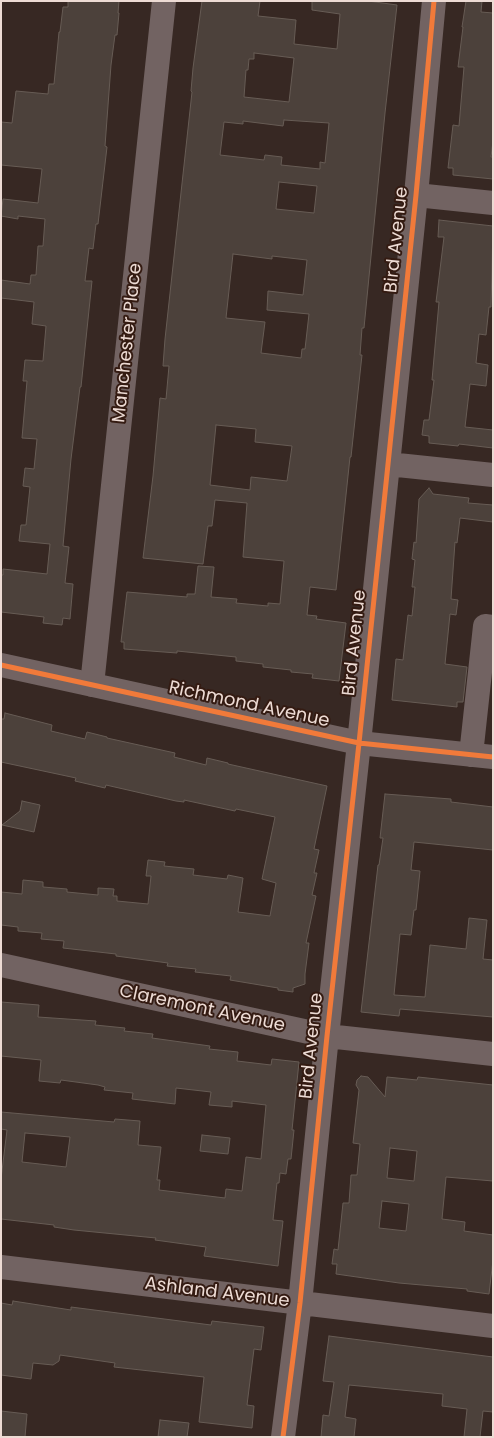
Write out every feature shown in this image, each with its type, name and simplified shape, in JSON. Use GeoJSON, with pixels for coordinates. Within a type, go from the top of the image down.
{"type":"FeatureCollection","features":[{"type":"Feature","properties":{"kind":"street","name":"Manchester Place"},"geometry":{"type":"LineString","coordinates":[[92,685],[164,1]]}},
{"type":"Feature","properties":{"kind":"street","name":"Bird Avenue"},"geometry":{"type":"LineString","coordinates":[[283,1437],[300,1303],[359,743],[416,195],[434,1]]}},
{"type":"Feature","properties":{"kind":"street"},"geometry":{"type":"LineString","coordinates":[[416,195],[493,203]]}},
{"type":"Feature","properties":{"kind":"street"},"geometry":{"type":"LineString","coordinates":[[388,464],[493,475]]}},
{"type":"Feature","properties":{"kind":"street"},"geometry":{"type":"LineString","coordinates":[[482,756],[484,626],[493,627]]}},
{"type":"Feature","properties":{"kind":"street","name":"Richmond Avenue"},"geometry":{"type":"LineString","coordinates":[[1,665],[359,743],[482,756]]}},
{"type":"Feature","properties":{"kind":"street","name":"Claremont Avenue"},"geometry":{"type":"LineString","coordinates":[[1,965],[327,1036],[493,1054]]}},
{"type":"Feature","properties":{"kind":"street","name":"Ashland Avenue"},"geometry":{"type":"LineString","coordinates":[[1,1267],[493,1326]]}},
{"type":"Feature","properties":{"kind":"building"},"geometry":{"type":"Polygon","coordinates":[[[68,1],[119,1],[119,13],[111,65],[105,146],[107,147],[98,224],[96,224],[93,249],[89,248],[85,281],[92,281],[71,459],[63,546],[69,547],[65,583],[73,584],[70,619],[63,618],[62,625],[43,623],[44,617],[1,612],[1,575],[3,575],[3,569],[47,574],[50,544],[19,541],[21,525],[26,525],[30,487],[23,486],[25,468],[34,469],[37,439],[22,438],[27,381],[23,381],[25,360],[43,361],[46,326],[32,324],[34,302],[1,298],[1,280],[30,284],[31,275],[36,275],[38,246],[43,246],[45,219],[18,216],[18,219],[1,216],[3,199],[38,203],[42,169],[1,165],[1,122],[12,123],[16,91],[48,94],[49,84],[54,84],[63,7],[68,7],[68,1]]]}},
{"type":"Feature","properties":{"kind":"building"},"geometry":{"type":"Polygon","coordinates":[[[202,1],[260,1],[258,16],[296,20],[294,44],[337,49],[340,14],[312,10],[312,1],[368,1],[397,5],[336,590],[310,587],[307,615],[317,616],[316,619],[346,623],[339,681],[312,678],[313,674],[263,667],[263,664],[236,661],[236,657],[177,651],[177,653],[124,649],[124,642],[121,642],[127,592],[187,597],[187,594],[195,594],[198,566],[214,567],[211,597],[237,599],[236,603],[268,606],[268,603],[280,604],[284,561],[243,557],[247,503],[215,500],[212,526],[208,526],[203,564],[143,558],[160,398],[166,399],[169,366],[163,366],[165,339],[193,68],[202,1]],[[254,53],[254,59],[249,59],[248,70],[246,70],[244,97],[289,102],[294,58],[254,53]],[[284,120],[283,126],[243,121],[243,124],[224,122],[220,155],[264,160],[265,155],[282,157],[281,165],[320,169],[320,162],[325,163],[329,123],[284,120]],[[279,182],[276,209],[314,213],[317,186],[279,182]],[[233,254],[226,318],[265,322],[261,353],[301,358],[302,349],[305,349],[309,314],[267,310],[268,291],[303,295],[307,260],[272,256],[272,259],[233,254]],[[216,425],[210,485],[250,490],[251,477],[287,481],[292,446],[255,442],[256,429],[216,425]]]}},
{"type":"Feature","properties":{"kind":"building"},"geometry":{"type":"Polygon","coordinates":[[[466,1],[482,1],[481,12],[493,13],[493,141],[491,157],[493,157],[493,179],[453,175],[453,168],[448,168],[453,125],[459,126],[464,67],[458,67],[466,1]]]}},
{"type":"Feature","properties":{"kind":"building"},"geometry":{"type":"Polygon","coordinates":[[[439,220],[493,226],[491,307],[489,307],[486,335],[479,334],[476,363],[488,365],[486,386],[470,384],[465,427],[493,430],[493,448],[429,443],[429,436],[422,435],[424,420],[429,420],[434,380],[432,380],[439,302],[436,302],[444,237],[438,237],[439,220]]]}},
{"type":"Feature","properties":{"kind":"building"},"geometry":{"type":"Polygon","coordinates":[[[429,488],[433,494],[469,498],[468,503],[493,505],[493,522],[460,518],[457,543],[455,542],[451,599],[458,600],[456,615],[450,614],[445,664],[467,667],[463,702],[457,702],[457,707],[392,700],[396,659],[403,660],[408,615],[412,616],[415,587],[412,587],[415,560],[412,559],[414,542],[416,543],[419,499],[429,488]]]}},
{"type":"Feature","properties":{"kind":"building"},"geometry":{"type":"Polygon","coordinates":[[[5,713],[52,725],[51,731],[85,739],[87,732],[175,753],[174,757],[206,765],[207,758],[327,786],[314,849],[319,850],[314,873],[317,873],[312,895],[316,896],[306,943],[309,943],[305,984],[293,988],[293,992],[278,990],[278,988],[230,980],[231,976],[195,972],[196,969],[167,966],[168,963],[116,956],[116,954],[63,948],[64,941],[41,939],[42,933],[18,931],[18,927],[1,925],[1,892],[22,894],[23,880],[43,882],[43,887],[67,889],[67,892],[98,895],[98,888],[114,889],[113,896],[117,896],[117,901],[148,904],[151,876],[146,876],[148,860],[165,862],[164,866],[194,869],[193,875],[227,879],[228,875],[243,878],[238,912],[270,916],[276,883],[262,879],[275,817],[184,800],[184,802],[176,801],[106,785],[105,788],[75,781],[76,778],[1,762],[1,719],[4,719],[5,713]]]}},
{"type":"Feature","properties":{"kind":"building"},"geometry":{"type":"Polygon","coordinates":[[[385,794],[451,799],[451,802],[493,807],[493,850],[414,842],[411,870],[420,871],[416,910],[414,910],[411,935],[400,934],[394,995],[425,997],[430,945],[466,949],[469,918],[487,920],[483,959],[493,960],[493,1017],[400,1009],[399,1016],[361,1012],[378,865],[383,838],[380,838],[385,794]]]}},
{"type":"Feature","properties":{"kind":"building"},"geometry":{"type":"Polygon","coordinates":[[[22,801],[40,805],[34,832],[2,825],[20,811],[22,801]]]}},
{"type":"Feature","properties":{"kind":"building"},"geometry":{"type":"Polygon","coordinates":[[[1,1002],[39,1005],[38,1017],[96,1021],[95,1025],[125,1028],[124,1031],[153,1034],[152,1038],[210,1046],[209,1049],[238,1052],[237,1061],[271,1065],[272,1059],[299,1062],[291,1159],[288,1159],[286,1174],[280,1173],[279,1183],[277,1183],[273,1220],[283,1221],[278,1266],[204,1256],[206,1247],[155,1240],[156,1238],[74,1230],[54,1227],[54,1225],[1,1219],[1,1179],[7,1130],[1,1129],[1,1112],[114,1122],[115,1119],[140,1121],[138,1145],[161,1147],[157,1180],[160,1180],[159,1190],[225,1198],[226,1189],[242,1191],[246,1157],[261,1159],[266,1105],[232,1101],[232,1107],[209,1105],[211,1092],[176,1088],[175,1104],[132,1099],[133,1093],[104,1090],[105,1087],[98,1085],[61,1080],[60,1083],[39,1081],[41,1060],[1,1056],[1,1002]],[[25,1133],[22,1162],[66,1167],[70,1137],[25,1133]]]}},
{"type":"Feature","properties":{"kind":"building"},"geometry":{"type":"Polygon","coordinates":[[[361,1076],[368,1077],[385,1097],[387,1077],[417,1080],[418,1077],[493,1085],[493,1181],[446,1177],[442,1219],[465,1222],[464,1231],[493,1235],[493,1260],[489,1294],[467,1291],[467,1289],[399,1283],[336,1274],[337,1264],[332,1264],[334,1249],[338,1250],[343,1203],[349,1203],[351,1175],[357,1175],[360,1144],[353,1143],[359,1090],[356,1085],[357,1080],[361,1076]],[[390,1148],[387,1178],[414,1181],[417,1151],[390,1148]],[[382,1201],[379,1228],[406,1231],[409,1204],[382,1201]]]}},
{"type":"Feature","properties":{"kind":"building"},"geometry":{"type":"Polygon","coordinates":[[[202,1135],[230,1138],[228,1154],[200,1151],[202,1135]]]}},
{"type":"Feature","properties":{"kind":"building"},"geometry":{"type":"Polygon","coordinates":[[[13,1301],[71,1310],[71,1307],[211,1325],[212,1321],[264,1327],[261,1350],[254,1349],[247,1405],[254,1406],[252,1428],[199,1422],[204,1377],[114,1367],[115,1363],[60,1355],[59,1361],[53,1365],[33,1363],[31,1379],[1,1375],[1,1303],[12,1305],[13,1301]]]}},
{"type":"Feature","properties":{"kind":"building"},"geometry":{"type":"Polygon","coordinates":[[[329,1336],[493,1357],[493,1412],[483,1411],[480,1437],[464,1437],[467,1409],[442,1406],[443,1394],[349,1385],[345,1417],[356,1419],[354,1437],[321,1437],[323,1415],[329,1416],[334,1382],[323,1381],[329,1336]]]}},
{"type":"Feature","properties":{"kind":"building"},"geometry":{"type":"Polygon","coordinates":[[[1,1411],[27,1414],[25,1437],[1,1437],[1,1411]]]}},
{"type":"Feature","properties":{"kind":"building"},"geometry":{"type":"Polygon","coordinates":[[[160,1420],[189,1423],[187,1437],[158,1437],[160,1420]]]}},
{"type":"Feature","properties":{"kind":"cycle path"},"geometry":{"type":"LineString","coordinates":[[283,1437],[300,1303],[359,743],[416,195],[434,1]]}},
{"type":"Feature","properties":{"kind":"cycle path"},"geometry":{"type":"LineString","coordinates":[[1,665],[359,743],[493,757]]}}]}
